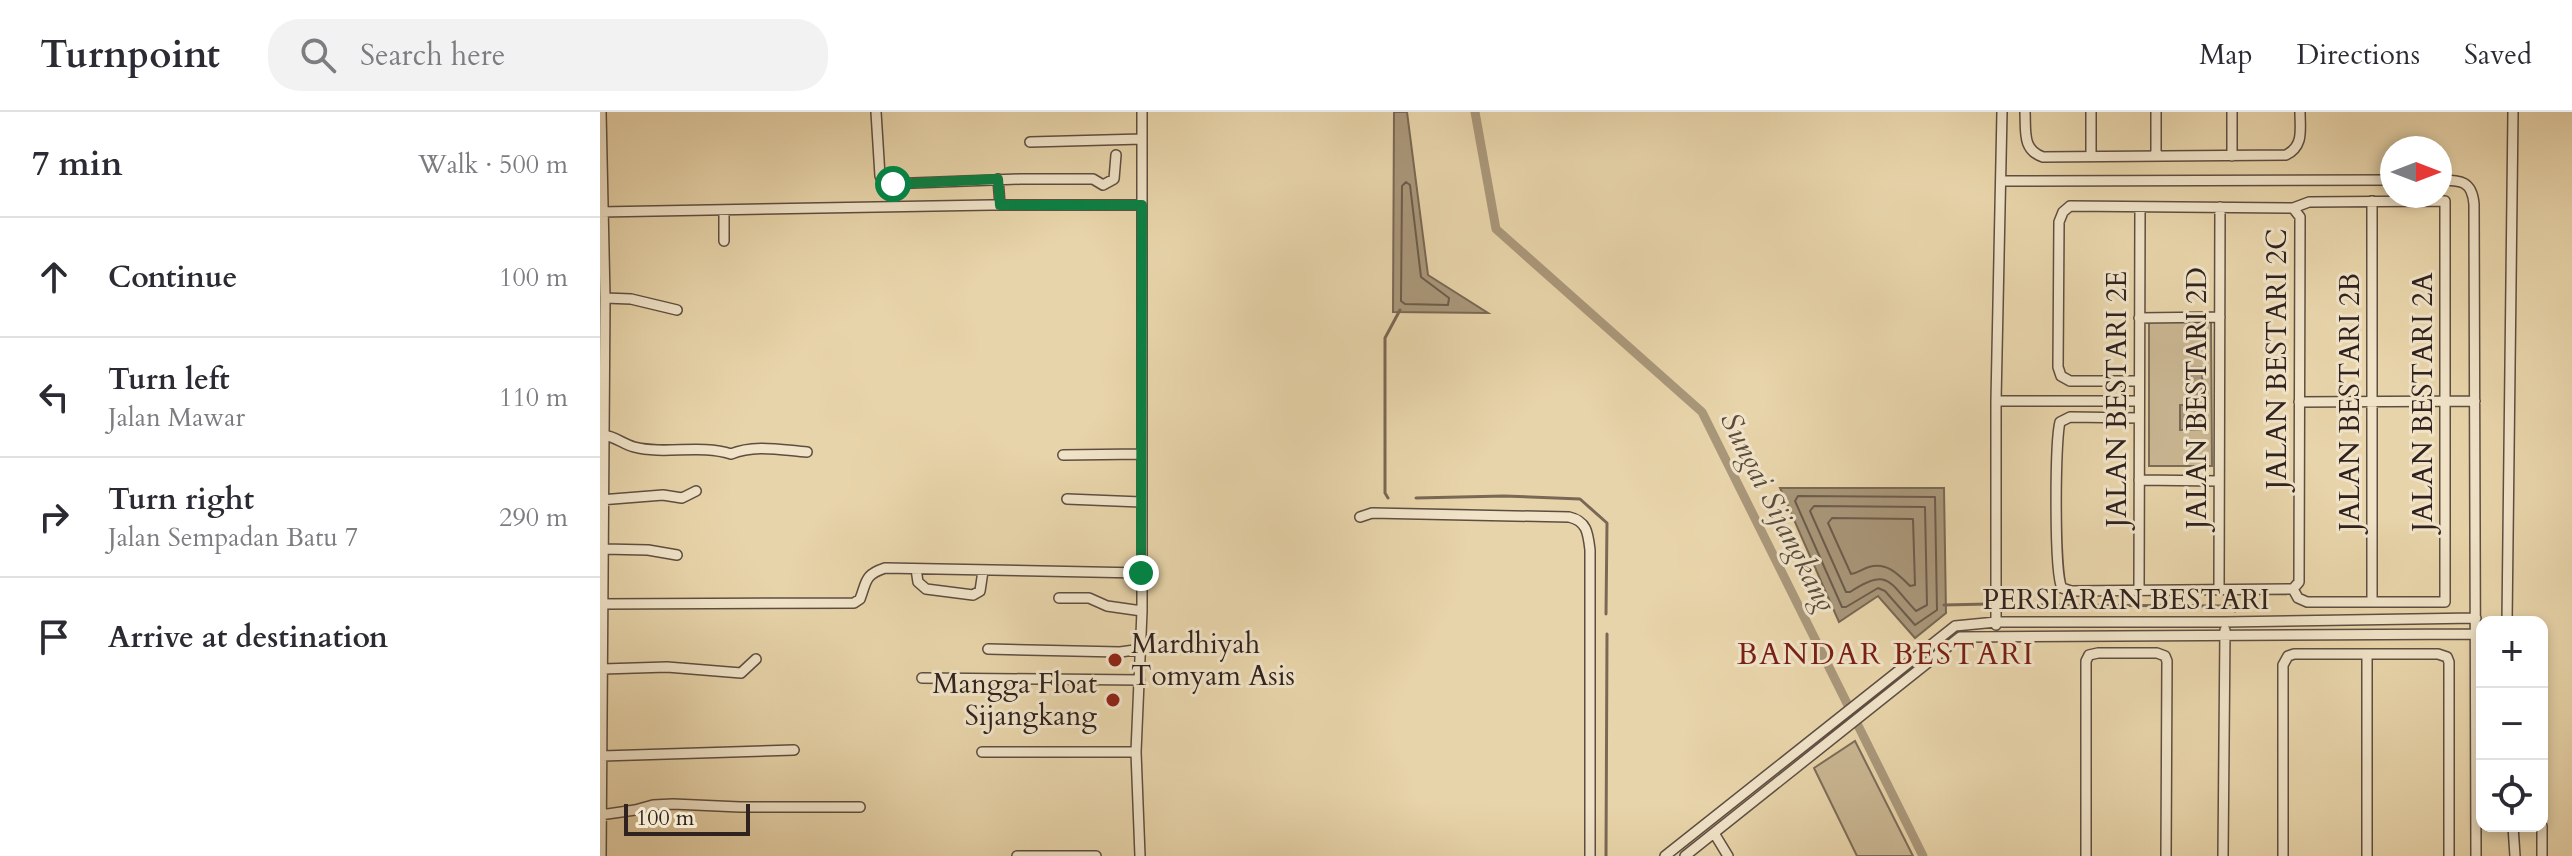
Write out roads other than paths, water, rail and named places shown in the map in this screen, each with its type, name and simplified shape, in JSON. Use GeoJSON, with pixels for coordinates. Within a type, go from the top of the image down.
{"type":"FeatureCollection","features":[{"type":"Feature","properties":{"kind":"street"},"geometry":{"type":"LineString","coordinates":[[601,112],[605,298],[602,330],[604,435],[601,500],[604,549],[601,604],[601,854]]}},
{"type":"Feature","properties":{"kind":"street"},"geometry":{"type":"LineString","coordinates":[[876,112],[883,183],[1093,179],[1103,185],[1114,179],[1116,155]]}},
{"type":"Feature","properties":{"kind":"street"},"geometry":{"type":"LineString","coordinates":[[1140,856],[1136,752],[1142,649],[1142,112]]}},
{"type":"Feature","properties":{"kind":"street"},"geometry":{"type":"LineString","coordinates":[[1996,636],[1996,401],[2002,112]]}},
{"type":"Feature","properties":{"kind":"street"},"geometry":{"type":"LineString","coordinates":[[2025,112],[2026,140],[2035,154],[2043,157],[2286,155],[2296,150],[2300,141],[2300,112]]}},
{"type":"Feature","properties":{"kind":"street"},"geometry":{"type":"LineString","coordinates":[[2091,112],[2091,156]]}},
{"type":"Feature","properties":{"kind":"street"},"geometry":{"type":"LineString","coordinates":[[2156,112],[2156,156]]}},
{"type":"Feature","properties":{"kind":"street"},"geometry":{"type":"LineString","coordinates":[[2232,112],[2232,156]]}},
{"type":"Feature","properties":{"kind":"street"},"geometry":{"type":"LineString","coordinates":[[2507,616],[2513,112]]}},
{"type":"Feature","properties":{"kind":"street"},"geometry":{"type":"LineString","coordinates":[[1030,142],[1142,139]]}},
{"type":"Feature","properties":{"kind":"street"},"geometry":{"type":"LineString","coordinates":[[998,179],[1000,205]]}},
{"type":"Feature","properties":{"kind":"street"},"geometry":{"type":"LineString","coordinates":[[2002,181],[2380,180]]}},
{"type":"Feature","properties":{"kind":"street"},"geometry":{"type":"LineString","coordinates":[[2452,180],[2463,180],[2473,195],[2476,618]]}},
{"type":"Feature","properties":{"kind":"street"},"geometry":{"type":"LineString","coordinates":[[2293,208],[2309,202],[2372,201]]}},
{"type":"Feature","properties":{"kind":"street","name":"JALAN BESTARI 2A"},"geometry":{"type":"LineString","coordinates":[[2372,201],[2445,201],[2445,602],[2372,602]]}},
{"type":"Feature","properties":{"kind":"street","name":"JALAN BESTARI 2B"},"geometry":{"type":"LineString","coordinates":[[2372,201],[2372,602]]}},
{"type":"Feature","properties":{"kind":"street"},"geometry":{"type":"LineString","coordinates":[[601,212],[1142,205]]}},
{"type":"Feature","properties":{"kind":"street","name":"JALAN BESTARI 2C"},"geometry":{"type":"LineString","coordinates":[[2139,381],[2070,381],[2061,376],[2058,367],[2059,222],[2063,212],[2070,206],[2293,208],[2300,217],[2299,582],[2293,589]]}},
{"type":"Feature","properties":{"kind":"street","name":"JALAN BESTARI 2E"},"geometry":{"type":"LineString","coordinates":[[2139,590],[2140,207]]}},
{"type":"Feature","properties":{"kind":"street","name":"JALAN BESTARI 2D"},"geometry":{"type":"LineString","coordinates":[[2219,589],[2220,207]]}},
{"type":"Feature","properties":{"kind":"street"},"geometry":{"type":"LineString","coordinates":[[724,210],[724,241]]}},
{"type":"Feature","properties":{"kind":"street"},"geometry":{"type":"LineString","coordinates":[[605,298],[631,299],[677,310]]}},
{"type":"Feature","properties":{"kind":"street"},"geometry":{"type":"LineString","coordinates":[[2139,318],[2220,317]]}},
{"type":"Feature","properties":{"kind":"street"},"geometry":{"type":"LineString","coordinates":[[1996,401],[2139,401]]}},
{"type":"Feature","properties":{"kind":"street"},"geometry":{"type":"LineString","coordinates":[[2299,402],[2475,401]]}},
{"type":"Feature","properties":{"kind":"street"},"geometry":{"type":"LineString","coordinates":[[2139,418],[2070,417],[2060,422],[2058,581],[2062,588],[2071,591],[2293,589],[2298,598],[2307,602],[2372,602]]}},
{"type":"Feature","properties":{"kind":"street"},"geometry":{"type":"LineString","coordinates":[[604,435],[616,437],[631,446],[685,451],[731,454],[741,450],[782,449],[807,452]]}},
{"type":"Feature","properties":{"kind":"street"},"geometry":{"type":"LineString","coordinates":[[1063,455],[1141,454]]}},
{"type":"Feature","properties":{"kind":"street"},"geometry":{"type":"LineString","coordinates":[[2139,480],[2219,481]]}},
{"type":"Feature","properties":{"kind":"street"},"geometry":{"type":"LineString","coordinates":[[601,500],[663,495],[682,498],[696,491]]}},
{"type":"Feature","properties":{"kind":"street"},"geometry":{"type":"LineString","coordinates":[[1067,499],[1141,502]]}},
{"type":"Feature","properties":{"kind":"street"},"geometry":{"type":"LineString","coordinates":[[1360,517],[1372,513],[1503,514],[1576,518],[1587,527],[1590,550],[1590,856]]}},
{"type":"Feature","properties":{"kind":"street"},"geometry":{"type":"LineString","coordinates":[[604,549],[648,550],[677,555]]}},
{"type":"Feature","properties":{"kind":"street"},"geometry":{"type":"LineString","coordinates":[[601,604],[854,603],[860,599],[866,579],[873,572],[885,568],[1141,573]]}},
{"type":"Feature","properties":{"kind":"street"},"geometry":{"type":"LineString","coordinates":[[916,569],[918,582],[926,589],[973,595],[980,591],[983,571]]}},
{"type":"Feature","properties":{"kind":"street"},"geometry":{"type":"LineString","coordinates":[[1059,598],[1089,598],[1107,606],[1142,611]]}},
{"type":"Feature","properties":{"kind":"street","name":"PERSIARAN BESTARI"},"geometry":{"type":"LineString","coordinates":[[1665,856],[1955,626],[1996,622],[2476,618]]}},
{"type":"Feature","properties":{"kind":"street"},"geometry":{"type":"LineString","coordinates":[[2223,856],[2225,622]]}},
{"type":"Feature","properties":{"kind":"street","name":"PERSIARAN BESTARI"},"geometry":{"type":"LineString","coordinates":[[1685,856],[1960,637],[2476,634]]}},
{"type":"Feature","properties":{"kind":"street"},"geometry":{"type":"LineString","coordinates":[[988,649],[1120,652],[1142,649]]}},
{"type":"Feature","properties":{"kind":"street"},"geometry":{"type":"LineString","coordinates":[[2086,856],[2085,669],[2089,655],[2157,653],[2165,656],[2167,661],[2166,856]]}},
{"type":"Feature","properties":{"kind":"street"},"geometry":{"type":"LineString","coordinates":[[2283,856],[2283,665],[2288,656],[2294,654],[2438,654],[2447,657],[2449,856]]}},
{"type":"Feature","properties":{"kind":"street"},"geometry":{"type":"LineString","coordinates":[[2367,655],[2367,856]]}},
{"type":"Feature","properties":{"kind":"street"},"geometry":{"type":"LineString","coordinates":[[603,669],[667,667],[741,673],[756,659]]}},
{"type":"Feature","properties":{"kind":"street"},"geometry":{"type":"LineString","coordinates":[[922,678],[1140,680]]}},
{"type":"Feature","properties":{"kind":"street"},"geometry":{"type":"LineString","coordinates":[[2476,688],[2476,856]]}},
{"type":"Feature","properties":{"kind":"street"},"geometry":{"type":"LineString","coordinates":[[602,756],[794,750]]}},
{"type":"Feature","properties":{"kind":"street"},"geometry":{"type":"LineString","coordinates":[[982,752],[1136,752]]}},
{"type":"Feature","properties":{"kind":"street"},"geometry":{"type":"LineString","coordinates":[[601,814],[663,804],[860,807]]}},
{"type":"Feature","properties":{"kind":"street"},"geometry":{"type":"LineString","coordinates":[[2513,832],[2515,856]]}},
{"type":"Feature","properties":{"kind":"street"},"geometry":{"type":"LineString","coordinates":[[2542,832],[2542,856]]}},
{"type":"Feature","properties":{"kind":"street"},"geometry":{"type":"LineString","coordinates":[[1714,833],[1728,856]]}},
{"type":"Feature","properties":{"kind":"street"},"geometry":{"type":"LineString","coordinates":[[1017,856],[1096,856]]}},
{"type":"Feature","properties":{"kind":"water"},"geometry":{"type":"Polygon","coordinates":[[[1394,112],[1407,112],[1428,275],[1488,313],[1393,312],[1394,112]]]}},
{"type":"Feature","properties":{"kind":"water"},"geometry":{"type":"Polygon","coordinates":[[[2186,367],[2202,367],[2203,429],[2180,430],[2180,405],[2186,405],[2186,367]]]}},
{"type":"Feature","properties":{"kind":"water"},"geometry":{"type":"Polygon","coordinates":[[[1780,488],[1944,488],[1946,613],[1915,638],[1878,596],[1839,622],[1780,488]]]}},
{"type":"Feature","properties":{"kind":"waterway","name":"Sungai Sijangkang"},"geometry":{"type":"LineString","coordinates":[[1475,112],[1496,229],[1702,412],[1923,856]]}},
{"type":"Feature","properties":{"kind":"waterway"},"geometry":{"type":"LineString","coordinates":[[1388,498],[1385,493],[1385,338],[1400,310]]}},
{"type":"Feature","properties":{"kind":"waterway"},"geometry":{"type":"LineString","coordinates":[[1416,498],[1504,496],[1580,499],[1607,523],[1606,614]]}},
{"type":"Feature","properties":{"kind":"waterway"},"geometry":{"type":"LineString","coordinates":[[1944,605],[1988,604]]}},
{"type":"Feature","properties":{"kind":"waterway"},"geometry":{"type":"LineString","coordinates":[[2014,605],[2231,606],[2235,611]]}},
{"type":"Feature","properties":{"kind":"waterway"},"geometry":{"type":"LineString","coordinates":[[1606,856],[1607,634]]}},
{"type":"Feature","properties":{"kind":"place","name":"Mardhiyah Tomyam Asis"},"geometry":{"type":"Point","coordinates":[1115,660]}},
{"type":"Feature","properties":{"kind":"place","name":"Mangga Float Sijangkang"},"geometry":{"type":"Point","coordinates":[1113,700]}},
{"type":"Feature","properties":{"kind":"district","name":"BANDAR BESTARI"},"geometry":{"type":"Point","coordinates":[1886,654]}}]}
